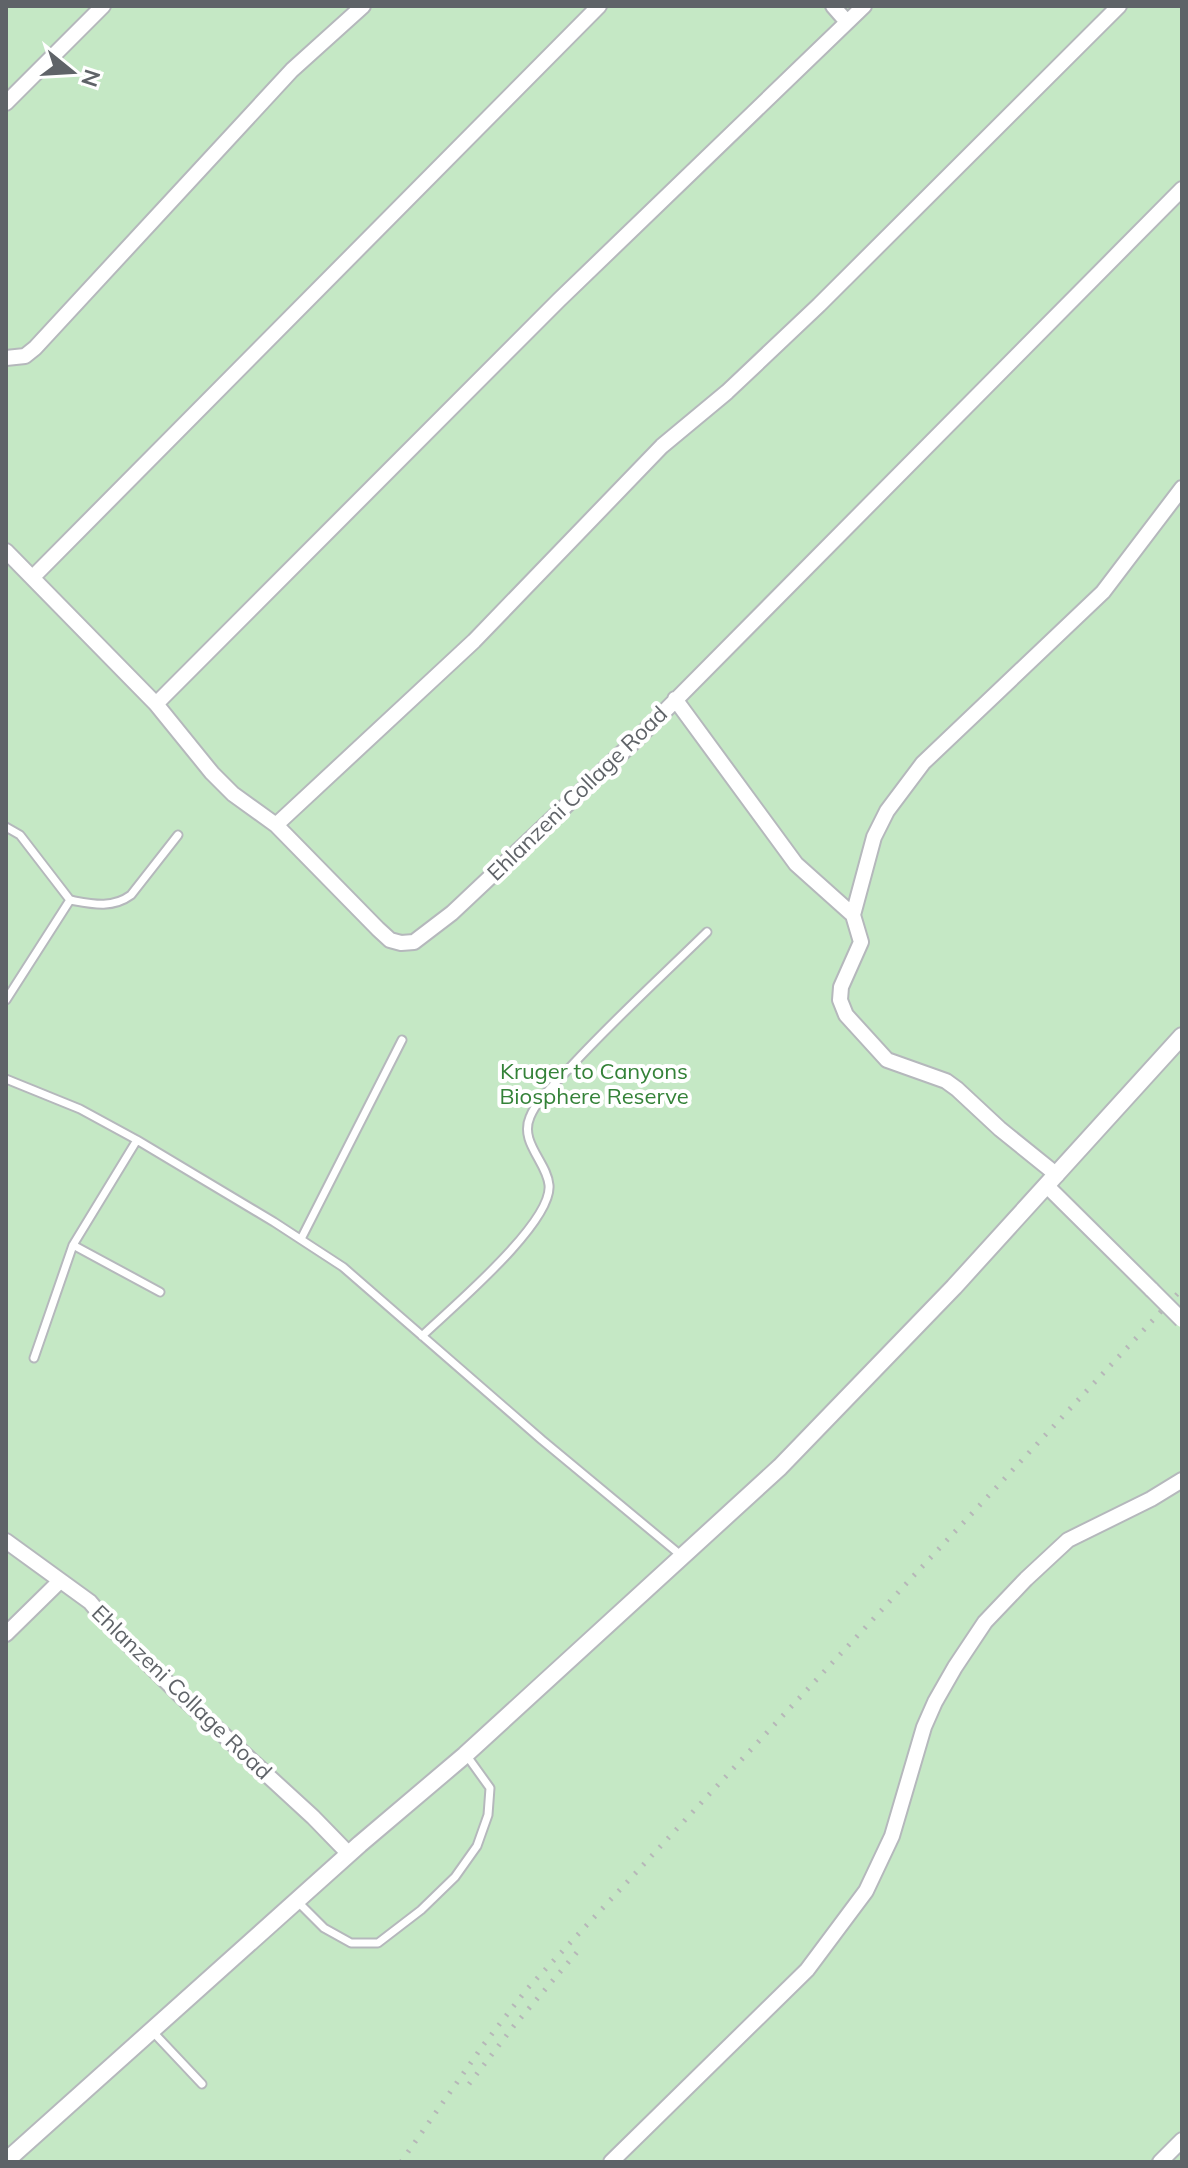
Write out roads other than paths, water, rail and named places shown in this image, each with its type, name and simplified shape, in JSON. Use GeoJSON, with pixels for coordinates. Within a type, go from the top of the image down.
{"type":"FeatureCollection","features":[{"type":"Feature","properties":{"kind":"street"},"geometry":{"type":"LineString","coordinates":[[6,103],[103,6]]}},
{"type":"Feature","properties":{"kind":"street"},"geometry":{"type":"LineString","coordinates":[[6,358],[25,356],[35,348],[263,100],[363,6]]}},
{"type":"Feature","properties":{"kind":"street"},"geometry":{"type":"LineString","coordinates":[[33,577],[599,6]]}},
{"type":"Feature","properties":{"kind":"street"},"geometry":{"type":"LineString","coordinates":[[833,6],[847,22]]}},
{"type":"Feature","properties":{"kind":"street"},"geometry":{"type":"LineString","coordinates":[[156,704],[559,300],[864,6]]}},
{"type":"Feature","properties":{"kind":"street"},"geometry":{"type":"LineString","coordinates":[[276,825],[474,641],[662,446],[727,392],[808,316],[1119,6]]}},
{"type":"Feature","properties":{"kind":"street"},"geometry":{"type":"LineString","coordinates":[[675,699],[1182,189]]}},
{"type":"Feature","properties":{"kind":"street"},"geometry":{"type":"LineString","coordinates":[[1182,488],[1103,592],[923,763],[887,811],[874,837],[853,915],[860,930],[861,942],[841,987],[840,1000],[846,1015],[887,1060],[946,1081],[1052,1181],[1182,1320]]}},
{"type":"Feature","properties":{"kind":"street","name":"Ehlanzeni Collage Road"},"geometry":{"type":"LineString","coordinates":[[6,551],[156,704],[212,773],[233,794],[276,825],[390,940],[414,942],[452,913],[642,734],[675,699],[796,864],[853,915]]}},
{"type":"Feature","properties":{"kind":"street"},"geometry":{"type":"LineString","coordinates":[[6,2161],[684,1557],[805,1441],[954,1287],[1182,1036]]}},
{"type":"Feature","properties":{"kind":"street"},"geometry":{"type":"LineString","coordinates":[[611,2162],[807,1970],[866,1891],[892,1836],[924,1727],[935,1702],[985,1622],[1068,1540],[1182,1480]]}},
{"type":"Feature","properties":{"kind":"street","name":"Ehlanzeni Collage Road"},"geometry":{"type":"LineString","coordinates":[[6,1541],[90,1602],[180,1695],[349,1854]]}},
{"type":"Feature","properties":{"kind":"street"},"geometry":{"type":"LineString","coordinates":[[6,1634],[60,1581]]}},
{"type":"Feature","properties":{"kind":"street"},"geometry":{"type":"LineString","coordinates":[[1160,2162],[1182,2140]]}},
{"type":"Feature","properties":{"kind":"lane"},"geometry":{"type":"LineString","coordinates":[[6,827],[20,835],[70,900],[106,905],[121,902],[131,895],[178,835]]}},
{"type":"Feature","properties":{"kind":"lane"},"geometry":{"type":"LineString","coordinates":[[6,1000],[70,900]]}},
{"type":"Feature","properties":{"kind":"lane"},"geometry":{"type":"LineString","coordinates":[[422,1336],[527,1234],[545,1205],[550,1190],[548,1175],[530,1142],[527,1126],[538,1103],[582,1055],[707,932]]}},
{"type":"Feature","properties":{"kind":"lane"},"geometry":{"type":"LineString","coordinates":[[301,1239],[402,1040]]}},
{"type":"Feature","properties":{"kind":"lane"},"geometry":{"type":"LineString","coordinates":[[6,1079],[80,1109],[137,1140],[343,1267],[542,1440],[684,1557]]}},
{"type":"Feature","properties":{"kind":"lane"},"geometry":{"type":"LineString","coordinates":[[34,1358],[73,1245],[137,1140]]}},
{"type":"Feature","properties":{"kind":"lane"},"geometry":{"type":"LineString","coordinates":[[73,1245],[160,1292]]}},
{"type":"Feature","properties":{"kind":"lane"},"geometry":{"type":"LineString","coordinates":[[297,1901],[324,1928],[351,1943],[378,1943],[421,1910],[455,1877],[477,1846],[488,1815],[490,1788],[465,1755]]}},
{"type":"Feature","properties":{"kind":"lane"},"geometry":{"type":"LineString","coordinates":[[151,2031],[202,2084]]}},
{"type":"Feature","properties":{"kind":"railway"},"geometry":{"type":"LineString","coordinates":[[401,2162],[527,1989],[1182,1289]]}},
{"type":"Feature","properties":{"kind":"railway"},"geometry":{"type":"LineString","coordinates":[[469,2084],[578,1951]]}},
{"type":"Feature","properties":{"kind":"park label","name":"Kruger to Canyons Biosphere Reserve"},"geometry":{"type":"Point","coordinates":[594,1084]}}]}
